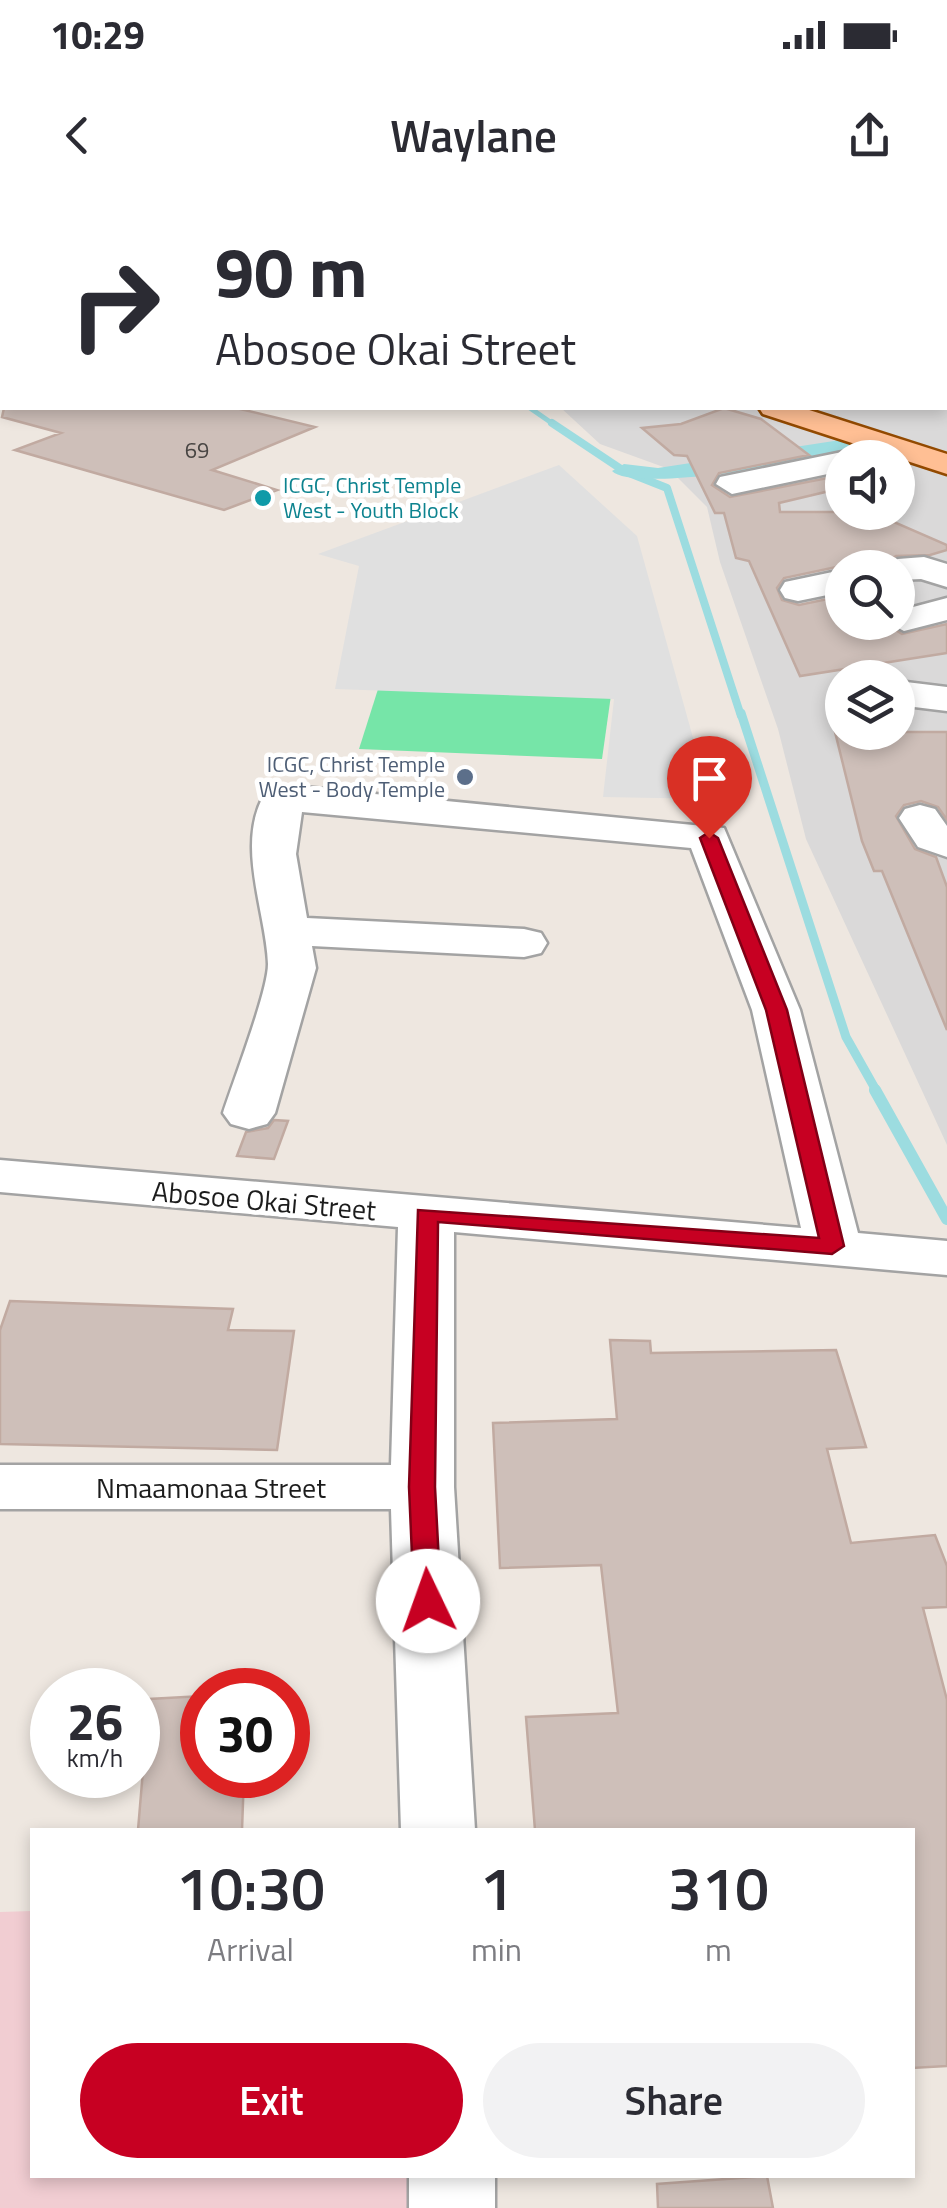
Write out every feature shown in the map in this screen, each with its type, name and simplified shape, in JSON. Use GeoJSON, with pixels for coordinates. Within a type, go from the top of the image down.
{"type":"FeatureCollection","features":[{"type":"Feature","properties":{"kind":"main road"},"geometry":{"type":"LineString","coordinates":[[780,410],[876,440]]}},
{"type":"Feature","properties":{"kind":"main road"},"geometry":{"type":"LineString","coordinates":[[807,410],[892,435],[942,443]]}},
{"type":"Feature","properties":{"kind":"main road"},"geometry":{"type":"LineString","coordinates":[[840,410],[942,443]]}},
{"type":"Feature","properties":{"kind":"main road"},"geometry":{"type":"LineString","coordinates":[[915,446],[942,443]]}},
{"type":"Feature","properties":{"kind":"street"},"geometry":{"type":"LineString","coordinates":[[732,484],[825,465]]}},
{"type":"Feature","properties":{"kind":"street"},"geometry":{"type":"LineString","coordinates":[[915,569],[947,576]]}},
{"type":"Feature","properties":{"kind":"street"},"geometry":{"type":"LineString","coordinates":[[798,590],[825,584]]}},
{"type":"Feature","properties":{"kind":"street"},"geometry":{"type":"LineString","coordinates":[[915,617],[947,609]]}},
{"type":"Feature","properties":{"kind":"street"},"geometry":{"type":"LineString","coordinates":[[915,696],[947,699]]}},
{"type":"Feature","properties":{"kind":"street"},"geometry":{"type":"LineString","coordinates":[[250,1113],[292,968],[274,854],[283,798],[709,838],[776,1010],[860,1250]]}},
{"type":"Feature","properties":{"kind":"street"},"geometry":{"type":"LineString","coordinates":[[288,931],[524,944]]}},
{"type":"Feature","properties":{"kind":"street","name":"Abosoe Okai Street"},"geometry":{"type":"LineString","coordinates":[[0,1176],[947,1258]]}},
{"type":"Feature","properties":{"kind":"street"},"geometry":{"type":"LineString","coordinates":[[426,1214],[422,1487],[438,1828]]}},
{"type":"Feature","properties":{"kind":"street","name":"Nmaamonaa Street"},"geometry":{"type":"LineString","coordinates":[[0,1487],[422,1487]]}},
{"type":"Feature","properties":{"kind":"street"},"geometry":{"type":"LineString","coordinates":[[452,2178],[452,2208]]}},
{"type":"Feature","properties":{"kind":"shaded area"},"geometry":{"type":"Polygon","coordinates":[[[563,410],[947,410],[947,1145],[806,839],[778,729],[720,562],[707,507],[669,469],[600,444],[563,410]]]}},
{"type":"Feature","properties":{"kind":"shaded area"},"geometry":{"type":"Polygon","coordinates":[[[559,465],[637,536],[710,799],[603,797],[614,699],[335,689],[359,566],[318,554],[559,465]]]}},
{"type":"Feature","properties":{"kind":"shaded area"},"geometry":{"type":"Polygon","coordinates":[[[30,1911],[30,2178],[410,2178],[411,2208],[0,2208],[0,1912],[30,1911]]]}},
{"type":"Feature","properties":{"kind":"green space"},"geometry":{"type":"Polygon","coordinates":[[[379,686],[611,695],[602,759],[359,749],[379,686]]]}},
{"type":"Feature","properties":{"kind":"building"},"geometry":{"type":"Polygon","coordinates":[[[4,410],[244,410],[315,427],[212,470],[277,490],[224,510],[15,450],[61,433],[2,417],[4,410]]]}},
{"type":"Feature","properties":{"kind":"building"},"geometry":{"type":"Polygon","coordinates":[[[719,410],[761,419],[809,455],[719,473],[712,485],[730,497],[825,479],[825,492],[779,503],[780,512],[825,512],[825,530],[912,530],[947,545],[947,550],[930,555],[915,555],[915,550],[825,550],[825,569],[784,578],[777,588],[782,600],[799,605],[825,600],[825,640],[915,640],[915,631],[947,624],[947,653],[902,660],[825,660],[825,672],[800,676],[749,561],[736,558],[724,513],[715,513],[687,456],[674,455],[642,428],[681,424],[719,410]]]}},
{"type":"Feature","properties":{"kind":"building"},"geometry":{"type":"Polygon","coordinates":[[[915,732],[947,732],[947,820],[938,807],[921,801],[904,805],[896,816],[915,849],[936,857],[947,887],[947,1030],[882,871],[874,871],[862,841],[839,750],[915,750],[915,732]]]}},
{"type":"Feature","properties":{"kind":"building"},"geometry":{"type":"Polygon","coordinates":[[[274,1120],[288,1121],[274,1159],[237,1156],[246,1132],[268,1128],[274,1120]]]}},
{"type":"Feature","properties":{"kind":"building"},"geometry":{"type":"Polygon","coordinates":[[[10,1301],[233,1309],[228,1330],[294,1331],[277,1450],[0,1444],[0,1330],[10,1301]]]}},
{"type":"Feature","properties":{"kind":"building"},"geometry":{"type":"Polygon","coordinates":[[[610,1340],[650,1341],[651,1353],[836,1350],[866,1447],[827,1449],[851,1543],[935,1535],[947,1566],[947,1607],[923,1608],[947,1700],[947,2066],[915,2068],[915,1828],[535,1828],[526,1717],[618,1713],[601,1565],[500,1568],[493,1423],[617,1419],[610,1340]]]}},
{"type":"Feature","properties":{"kind":"building"},"geometry":{"type":"Polygon","coordinates":[[[180,1697],[180,1798],[243,1798],[242,1828],[138,1828],[141,1798],[160,1798],[160,1698],[180,1697]]]}},
{"type":"Feature","properties":{"kind":"building"},"geometry":{"type":"Polygon","coordinates":[[[767,2178],[773,2208],[658,2208],[657,2184],[767,2178]]]}},
{"type":"Feature","properties":{"kind":"waterway"},"geometry":{"type":"LineString","coordinates":[[533,410],[556,426]]}},
{"type":"Feature","properties":{"kind":"waterway"},"geometry":{"type":"LineString","coordinates":[[552,423],[624,471],[667,488],[741,716]]}},
{"type":"Feature","properties":{"kind":"waterway"},"geometry":{"type":"LineString","coordinates":[[624,471],[658,475],[825,449]]}},
{"type":"Feature","properties":{"kind":"waterway"},"geometry":{"type":"LineString","coordinates":[[741,713],[846,1037],[877,1092]]}},
{"type":"Feature","properties":{"kind":"waterway"},"geometry":{"type":"LineString","coordinates":[[875,1090],[947,1219]]}},
{"type":"Feature","properties":{"kind":"place","name":"ICGC, Christ Temple West - Youth Block"},"geometry":{"type":"Point","coordinates":[263,498]}},
{"type":"Feature","properties":{"kind":"place","name":"ICGC, Christ Temple West - Body Temple"},"geometry":{"type":"Point","coordinates":[465,777]}},
{"type":"Feature","properties":{"kind":"route"},"geometry":{"type":"LineString","coordinates":[[428,1601],[422,1487],[426,1214],[832,1246],[776,1010],[709,838]]}}]}
